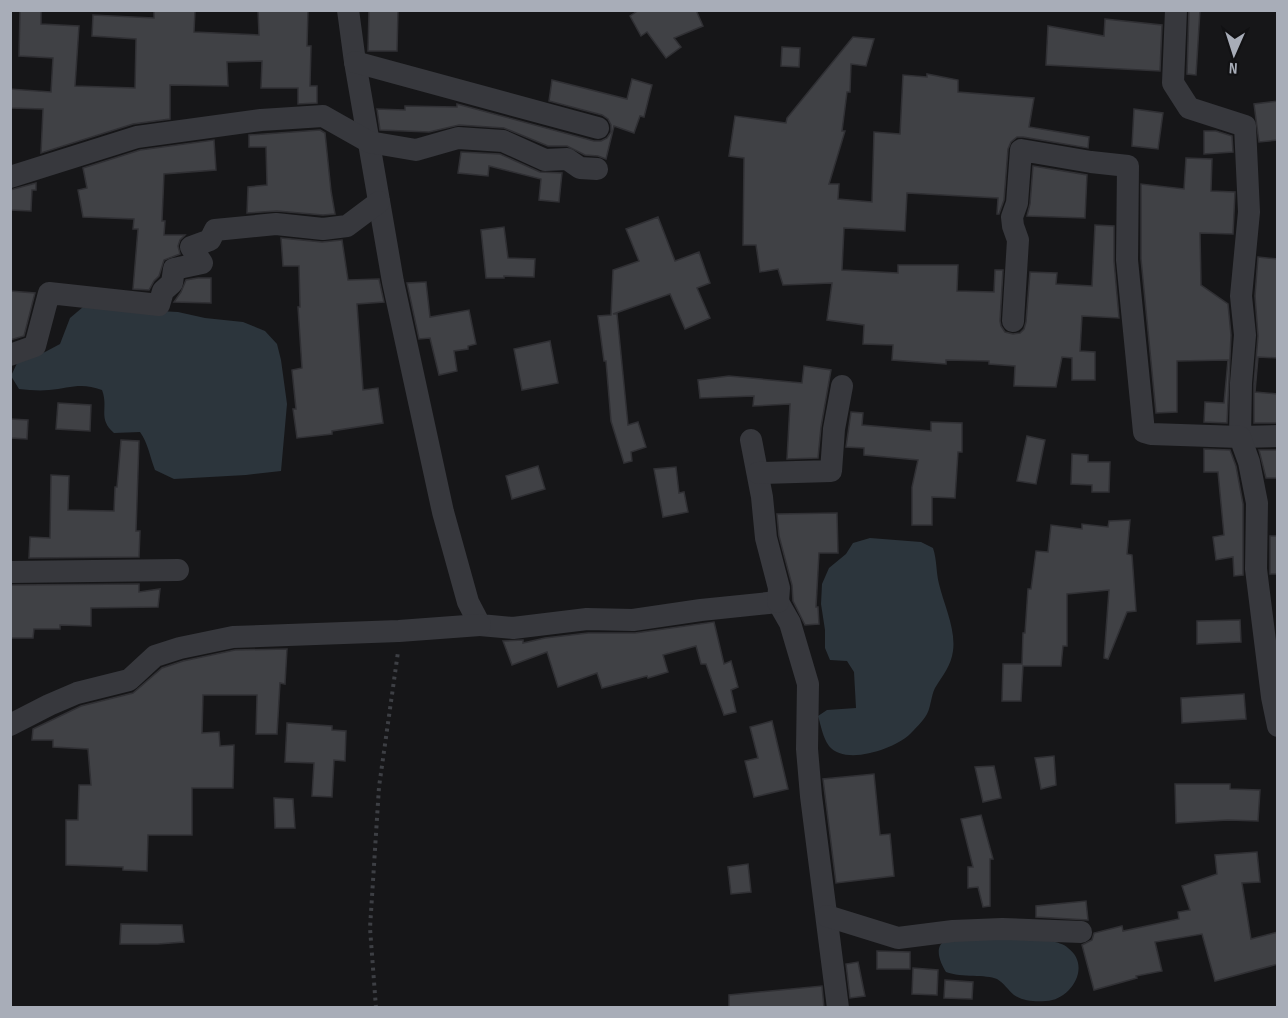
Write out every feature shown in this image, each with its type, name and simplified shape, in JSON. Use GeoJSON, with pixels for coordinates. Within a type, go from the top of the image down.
{"type":"FeatureCollection","features":[{"type":"Feature","properties":{"kind":"street"},"geometry":{"type":"LineString","coordinates":[[348,10],[393,282],[442,512],[468,603],[480,625]]}},
{"type":"Feature","properties":{"kind":"street"},"geometry":{"type":"LineString","coordinates":[[1176,10],[1173,83],[1189,108],[1245,126],[1249,212],[1241,296],[1245,335],[1240,437],[1249,462],[1257,503],[1256,569],[1272,697],[1278,726]]}},
{"type":"Feature","properties":{"kind":"street"},"geometry":{"type":"LineString","coordinates":[[355,62],[598,128]]}},
{"type":"Feature","properties":{"kind":"street"},"geometry":{"type":"LineString","coordinates":[[10,177],[137,137],[261,120],[323,116],[369,142],[416,150],[458,138],[504,141],[545,160],[567,159],[580,168],[597,169]]}},
{"type":"Feature","properties":{"kind":"street"},"geometry":{"type":"LineString","coordinates":[[1013,321],[1018,240],[1012,217],[1017,203],[1021,150],[1128,166],[1127,260],[1144,432],[1203,437],[1278,436]]}},
{"type":"Feature","properties":{"kind":"street"},"geometry":{"type":"LineString","coordinates":[[10,355],[35,346],[50,293],[159,305],[163,291],[172,283],[174,269],[202,263],[191,247],[210,240],[215,230],[276,224],[323,229],[337,228],[347,226],[379,201]]}},
{"type":"Feature","properties":{"kind":"street"},"geometry":{"type":"LineString","coordinates":[[758,473],[831,471],[834,429],[842,386]]}},
{"type":"Feature","properties":{"kind":"street"},"geometry":{"type":"LineString","coordinates":[[751,440],[758,473],[766,538],[779,588],[778,602],[790,623],[808,684],[807,749],[838,1008]]}},
{"type":"Feature","properties":{"kind":"street"},"geometry":{"type":"LineString","coordinates":[[10,572],[178,570]]}},
{"type":"Feature","properties":{"kind":"street"},"geometry":{"type":"LineString","coordinates":[[10,725],[77,693],[129,680],[155,656],[180,648],[233,638],[480,625],[513,628],[587,619],[633,620],[778,602]]}},
{"type":"Feature","properties":{"kind":"street"},"geometry":{"type":"LineString","coordinates":[[826,916],[898,938],[1002,928],[1081,932]]}},
{"type":"Feature","properties":{"kind":"path"},"geometry":{"type":"LineString","coordinates":[[376,1008],[370,928],[379,787],[398,656],[399,631]]}},
{"type":"Feature","properties":{"kind":"shaded area"},"geometry":{"type":"Polygon","coordinates":[[[83,307],[178,312],[205,318],[243,322],[265,331],[277,344],[287,404],[281,471],[174,479],[155,470],[140,432],[114,433],[109,428],[105,418],[102,390],[82,386],[45,390],[19,389],[11,376],[18,361],[60,344],[70,318],[83,307]]]}},
{"type":"Feature","properties":{"kind":"shaded area"},"geometry":{"type":"Polygon","coordinates":[[[870,538],[921,542],[933,548],[939,584],[951,626],[953,651],[949,666],[934,691],[927,714],[909,735],[881,750],[846,755],[836,752],[829,746],[818,716],[827,710],[856,708],[854,672],[847,661],[830,660],[825,648],[821,604],[822,584],[829,568],[846,554],[853,543],[870,538]]]}},
{"type":"Feature","properties":{"kind":"shaded area"},"geometry":{"type":"Polygon","coordinates":[[[964,938],[1060,943],[1075,955],[1078,972],[1075,981],[1070,989],[1055,999],[1033,1001],[1014,995],[997,979],[946,972],[940,960],[939,947],[945,941],[964,938]]]}},
{"type":"Feature","properties":{"kind":"building"},"geometry":{"type":"Polygon","coordinates":[[[20,10],[41,10],[41,24],[79,26],[75,86],[135,88],[136,39],[92,36],[93,15],[154,18],[154,10],[195,10],[194,32],[259,35],[258,10],[308,10],[307,46],[311,46],[310,86],[317,86],[317,103],[298,104],[298,88],[261,88],[262,61],[227,62],[228,86],[170,85],[170,119],[133,124],[41,153],[43,109],[10,108],[10,89],[51,92],[53,58],[19,56],[20,10]]]}},
{"type":"Feature","properties":{"kind":"building"},"geometry":{"type":"Polygon","coordinates":[[[369,10],[398,10],[397,51],[368,51],[369,10]]]}},
{"type":"Feature","properties":{"kind":"building"},"geometry":{"type":"Polygon","coordinates":[[[639,10],[696,10],[703,26],[674,38],[681,47],[666,58],[647,32],[641,36],[630,16],[639,10]]]}},
{"type":"Feature","properties":{"kind":"building"},"geometry":{"type":"Polygon","coordinates":[[[1189,10],[1200,10],[1196,75],[1187,74],[1189,10]]]}},
{"type":"Feature","properties":{"kind":"building"},"geometry":{"type":"Polygon","coordinates":[[[1105,19],[1162,25],[1160,71],[1046,65],[1048,26],[1104,36],[1105,19]]]}},
{"type":"Feature","properties":{"kind":"building"},"geometry":{"type":"Polygon","coordinates":[[[853,37],[874,39],[866,66],[851,64],[850,92],[847,92],[842,131],[845,131],[829,184],[839,184],[838,199],[872,202],[874,132],[900,134],[903,75],[927,77],[927,74],[958,80],[958,92],[1034,98],[1029,127],[1089,137],[1088,148],[1023,137],[1017,137],[1011,142],[1008,149],[1004,200],[999,214],[997,214],[998,198],[907,193],[905,231],[844,228],[842,270],[898,273],[898,265],[958,265],[957,291],[994,292],[995,270],[1003,270],[1001,326],[1005,332],[1020,333],[1026,322],[1030,272],[1057,273],[1056,284],[1092,286],[1095,225],[1114,226],[1114,261],[1119,318],[1082,316],[1080,351],[1095,352],[1095,380],[1072,380],[1072,358],[1062,357],[1056,387],[1014,386],[1015,366],[989,364],[989,361],[946,360],[946,364],[892,360],[893,345],[863,344],[864,325],[827,320],[832,283],[783,285],[778,269],[760,272],[756,245],[743,245],[744,158],[729,156],[735,116],[786,123],[787,118],[853,37]]]}},
{"type":"Feature","properties":{"kind":"building"},"geometry":{"type":"Polygon","coordinates":[[[782,47],[800,48],[799,67],[781,66],[782,47]]]}},
{"type":"Feature","properties":{"kind":"building"},"geometry":{"type":"Polygon","coordinates":[[[632,79],[652,85],[644,117],[640,116],[634,133],[614,126],[606,159],[585,155],[567,146],[548,146],[504,128],[459,125],[429,132],[380,130],[377,109],[405,110],[405,106],[457,107],[457,104],[601,141],[611,132],[608,119],[602,115],[549,101],[552,80],[627,99],[632,79]]]}},
{"type":"Feature","properties":{"kind":"building"},"geometry":{"type":"Polygon","coordinates":[[[1278,101],[1278,140],[1259,142],[1254,104],[1278,101]]]}},
{"type":"Feature","properties":{"kind":"building"},"geometry":{"type":"Polygon","coordinates":[[[1134,109],[1163,113],[1158,149],[1132,146],[1134,109]]]}},
{"type":"Feature","properties":{"kind":"building"},"geometry":{"type":"Polygon","coordinates":[[[320,130],[325,133],[335,214],[277,211],[247,213],[248,187],[267,185],[266,147],[249,147],[249,135],[320,130]]]}},
{"type":"Feature","properties":{"kind":"building"},"geometry":{"type":"Polygon","coordinates":[[[1204,131],[1216,131],[1232,136],[1233,152],[1204,154],[1204,131]]]}},
{"type":"Feature","properties":{"kind":"building"},"geometry":{"type":"Polygon","coordinates":[[[214,140],[216,170],[164,174],[162,221],[165,221],[164,235],[185,235],[178,246],[180,254],[164,260],[159,276],[149,290],[133,289],[138,229],[133,229],[134,219],[83,217],[78,190],[87,188],[83,168],[140,150],[214,140]]]}},
{"type":"Feature","properties":{"kind":"building"},"geometry":{"type":"Polygon","coordinates":[[[461,152],[500,154],[540,172],[562,173],[559,202],[539,200],[541,179],[489,166],[488,176],[458,173],[461,152]]]}},
{"type":"Feature","properties":{"kind":"building"},"geometry":{"type":"Polygon","coordinates":[[[1186,158],[1212,159],[1211,191],[1235,192],[1233,234],[1200,233],[1201,285],[1228,304],[1231,335],[1227,423],[1204,422],[1205,402],[1224,403],[1228,360],[1177,361],[1177,412],[1156,413],[1141,259],[1141,184],[1184,189],[1186,158]]]}},
{"type":"Feature","properties":{"kind":"building"},"geometry":{"type":"Polygon","coordinates":[[[1033,166],[1087,175],[1085,218],[1027,216],[1033,166]]]}},
{"type":"Feature","properties":{"kind":"building"},"geometry":{"type":"Polygon","coordinates":[[[36,183],[36,190],[32,190],[31,211],[10,210],[10,190],[36,183]]]}},
{"type":"Feature","properties":{"kind":"building"},"geometry":{"type":"Polygon","coordinates":[[[658,217],[675,261],[699,252],[710,283],[697,288],[710,318],[685,329],[670,294],[613,314],[617,314],[628,425],[638,422],[646,447],[631,452],[632,461],[624,463],[611,421],[606,361],[604,361],[598,316],[611,315],[613,270],[639,261],[626,229],[658,217]]]}},
{"type":"Feature","properties":{"kind":"building"},"geometry":{"type":"Polygon","coordinates":[[[504,227],[508,258],[535,259],[534,277],[486,278],[481,230],[504,227]]]}},
{"type":"Feature","properties":{"kind":"building"},"geometry":{"type":"Polygon","coordinates":[[[281,238],[322,242],[342,240],[348,280],[379,279],[384,302],[357,304],[363,390],[378,388],[383,423],[332,431],[332,434],[297,438],[293,409],[296,409],[292,370],[302,368],[298,307],[300,307],[299,266],[283,266],[281,238]]]}},
{"type":"Feature","properties":{"kind":"building"},"geometry":{"type":"Polygon","coordinates":[[[1258,257],[1278,259],[1278,358],[1258,357],[1255,392],[1278,394],[1278,423],[1254,423],[1254,384],[1258,336],[1255,296],[1258,257]]]}},
{"type":"Feature","properties":{"kind":"building"},"geometry":{"type":"Polygon","coordinates":[[[211,278],[211,303],[174,302],[186,280],[211,278]]]}},
{"type":"Feature","properties":{"kind":"building"},"geometry":{"type":"Polygon","coordinates":[[[426,282],[430,317],[469,310],[476,344],[468,346],[468,349],[454,351],[457,371],[439,375],[430,338],[419,339],[407,283],[426,282]]]}},
{"type":"Feature","properties":{"kind":"building"},"geometry":{"type":"Polygon","coordinates":[[[10,291],[35,293],[24,336],[10,340],[10,291]]]}},
{"type":"Feature","properties":{"kind":"building"},"geometry":{"type":"Polygon","coordinates":[[[550,341],[558,383],[522,390],[514,349],[550,341]]]}},
{"type":"Feature","properties":{"kind":"building"},"geometry":{"type":"Polygon","coordinates":[[[804,366],[831,370],[818,458],[787,459],[790,404],[753,406],[754,396],[700,398],[698,380],[729,376],[802,383],[804,366]]]}},
{"type":"Feature","properties":{"kind":"building"},"geometry":{"type":"Polygon","coordinates":[[[58,403],[91,405],[90,431],[56,429],[58,403]]]}},
{"type":"Feature","properties":{"kind":"building"},"geometry":{"type":"Polygon","coordinates":[[[851,412],[863,413],[862,425],[931,431],[931,422],[962,423],[962,452],[958,452],[955,498],[932,497],[932,525],[912,525],[912,487],[918,460],[864,455],[864,448],[846,447],[851,412]]]}},
{"type":"Feature","properties":{"kind":"building"},"geometry":{"type":"Polygon","coordinates":[[[10,419],[28,420],[27,439],[10,438],[10,419]]]}},
{"type":"Feature","properties":{"kind":"building"},"geometry":{"type":"Polygon","coordinates":[[[1027,436],[1045,440],[1036,484],[1017,481],[1027,436]]]}},
{"type":"Feature","properties":{"kind":"building"},"geometry":{"type":"Polygon","coordinates":[[[121,440],[139,441],[136,531],[140,531],[139,557],[29,558],[30,537],[50,538],[51,475],[69,476],[68,510],[114,511],[121,440]]]}},
{"type":"Feature","properties":{"kind":"building"},"geometry":{"type":"Polygon","coordinates":[[[1204,449],[1230,450],[1236,466],[1243,504],[1243,575],[1234,576],[1233,557],[1216,560],[1213,537],[1224,535],[1218,472],[1204,472],[1204,449]]]}},
{"type":"Feature","properties":{"kind":"building"},"geometry":{"type":"Polygon","coordinates":[[[1259,450],[1278,450],[1278,478],[1266,478],[1259,450]]]}},
{"type":"Feature","properties":{"kind":"building"},"geometry":{"type":"Polygon","coordinates":[[[1072,454],[1088,455],[1088,462],[1110,462],[1109,492],[1092,492],[1092,485],[1071,484],[1072,454]]]}},
{"type":"Feature","properties":{"kind":"building"},"geometry":{"type":"Polygon","coordinates":[[[538,466],[545,489],[512,499],[506,476],[538,466]]]}},
{"type":"Feature","properties":{"kind":"building"},"geometry":{"type":"Polygon","coordinates":[[[676,467],[679,493],[684,492],[688,512],[663,517],[654,469],[676,467]]]}},
{"type":"Feature","properties":{"kind":"building"},"geometry":{"type":"Polygon","coordinates":[[[837,513],[838,553],[819,553],[816,607],[818,607],[819,624],[805,625],[793,601],[792,585],[779,536],[777,514],[837,513]]]}},
{"type":"Feature","properties":{"kind":"building"},"geometry":{"type":"Polygon","coordinates":[[[1130,520],[1127,554],[1132,555],[1136,611],[1127,612],[1108,659],[1104,658],[1109,590],[1067,594],[1067,646],[1063,646],[1061,666],[1023,666],[1021,701],[1002,701],[1003,664],[1022,664],[1028,589],[1031,589],[1036,551],[1048,552],[1051,525],[1082,529],[1082,524],[1108,527],[1109,521],[1130,520]]]}},
{"type":"Feature","properties":{"kind":"building"},"geometry":{"type":"Polygon","coordinates":[[[1270,536],[1278,536],[1278,574],[1270,574],[1270,536]]]}},
{"type":"Feature","properties":{"kind":"building"},"geometry":{"type":"Polygon","coordinates":[[[139,584],[139,592],[160,589],[158,607],[91,608],[91,626],[60,625],[60,629],[34,629],[33,638],[10,638],[10,585],[139,584]]]}},
{"type":"Feature","properties":{"kind":"building"},"geometry":{"type":"Polygon","coordinates":[[[1240,620],[1241,642],[1197,644],[1197,621],[1240,620]]]}},
{"type":"Feature","properties":{"kind":"building"},"geometry":{"type":"Polygon","coordinates":[[[714,622],[724,664],[731,661],[738,687],[731,690],[736,712],[724,715],[706,664],[701,664],[696,646],[663,655],[668,672],[648,678],[647,676],[602,688],[597,673],[558,687],[547,652],[512,665],[503,641],[523,640],[523,643],[588,633],[635,633],[714,622]]]}},
{"type":"Feature","properties":{"kind":"building"},"geometry":{"type":"Polygon","coordinates":[[[287,649],[285,684],[280,683],[277,734],[256,734],[257,695],[203,695],[202,733],[219,732],[220,746],[234,745],[233,788],[192,788],[192,835],[148,835],[147,871],[123,870],[123,867],[66,865],[66,820],[78,820],[79,785],[91,785],[88,749],[53,747],[53,740],[32,740],[33,729],[81,706],[133,693],[162,668],[183,661],[235,650],[287,649]]]}},
{"type":"Feature","properties":{"kind":"building"},"geometry":{"type":"Polygon","coordinates":[[[1244,694],[1246,719],[1182,723],[1181,698],[1244,694]]]}},
{"type":"Feature","properties":{"kind":"building"},"geometry":{"type":"Polygon","coordinates":[[[772,721],[788,789],[754,797],[745,761],[758,758],[750,727],[772,721]]]}},
{"type":"Feature","properties":{"kind":"building"},"geometry":{"type":"Polygon","coordinates":[[[287,723],[332,726],[332,730],[346,731],[345,761],[334,760],[332,797],[312,796],[314,763],[285,762],[287,723]]]}},
{"type":"Feature","properties":{"kind":"building"},"geometry":{"type":"Polygon","coordinates":[[[1054,756],[1056,785],[1041,789],[1035,758],[1054,756]]]}},
{"type":"Feature","properties":{"kind":"building"},"geometry":{"type":"Polygon","coordinates":[[[994,766],[1001,798],[983,802],[975,767],[994,766]]]}},
{"type":"Feature","properties":{"kind":"building"},"geometry":{"type":"Polygon","coordinates":[[[874,774],[880,835],[890,834],[894,876],[836,883],[823,779],[874,774]]]}},
{"type":"Feature","properties":{"kind":"building"},"geometry":{"type":"Polygon","coordinates":[[[1175,784],[1230,784],[1230,789],[1260,790],[1258,821],[1176,823],[1175,784]]]}},
{"type":"Feature","properties":{"kind":"building"},"geometry":{"type":"Polygon","coordinates":[[[274,798],[293,799],[295,828],[275,828],[274,798]]]}},
{"type":"Feature","properties":{"kind":"building"},"geometry":{"type":"Polygon","coordinates":[[[981,815],[993,859],[990,859],[990,906],[983,907],[978,887],[968,888],[968,867],[973,867],[961,819],[981,815]]]}},
{"type":"Feature","properties":{"kind":"building"},"geometry":{"type":"Polygon","coordinates":[[[1257,852],[1260,882],[1242,883],[1251,939],[1278,932],[1278,964],[1215,981],[1202,934],[1155,942],[1162,971],[1136,976],[1137,978],[1094,990],[1082,945],[1092,940],[1094,933],[1122,926],[1123,931],[1179,919],[1178,912],[1190,910],[1182,886],[1217,874],[1215,855],[1257,852]]]}},
{"type":"Feature","properties":{"kind":"building"},"geometry":{"type":"Polygon","coordinates":[[[748,864],[751,892],[731,894],[728,867],[748,864]]]}},
{"type":"Feature","properties":{"kind":"building"},"geometry":{"type":"Polygon","coordinates":[[[1086,901],[1088,920],[1036,917],[1036,906],[1086,901]]]}},
{"type":"Feature","properties":{"kind":"building"},"geometry":{"type":"Polygon","coordinates":[[[121,924],[182,925],[184,942],[120,944],[121,924]]]}},
{"type":"Feature","properties":{"kind":"building"},"geometry":{"type":"Polygon","coordinates":[[[877,951],[910,952],[910,969],[877,969],[877,951]]]}},
{"type":"Feature","properties":{"kind":"building"},"geometry":{"type":"Polygon","coordinates":[[[858,962],[865,996],[850,998],[846,964],[858,962]]]}},
{"type":"Feature","properties":{"kind":"building"},"geometry":{"type":"Polygon","coordinates":[[[913,968],[938,970],[937,995],[912,994],[913,968]]]}},
{"type":"Feature","properties":{"kind":"building"},"geometry":{"type":"Polygon","coordinates":[[[945,980],[973,982],[972,999],[944,998],[945,980]]]}},
{"type":"Feature","properties":{"kind":"building"},"geometry":{"type":"Polygon","coordinates":[[[822,986],[824,1008],[729,1008],[729,995],[822,986]]]}}]}
